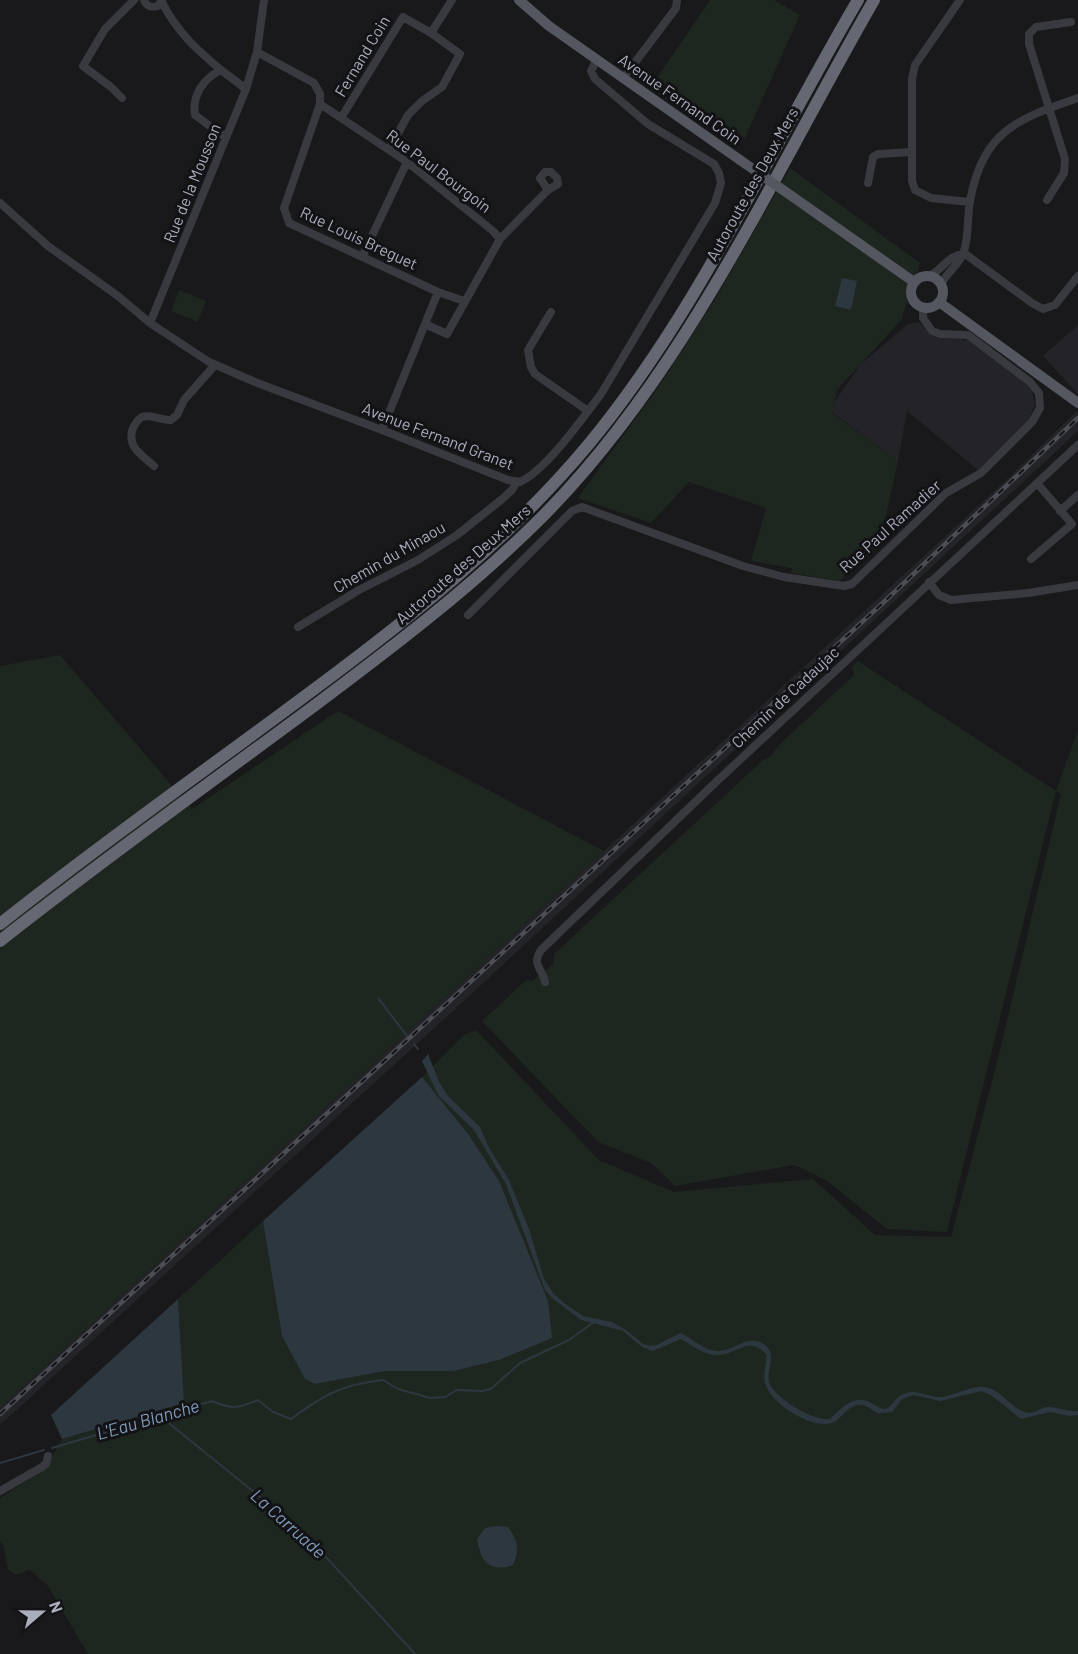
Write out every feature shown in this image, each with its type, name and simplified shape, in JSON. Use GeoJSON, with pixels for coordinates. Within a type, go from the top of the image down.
{"type":"FeatureCollection","features":[{"type":"Feature","properties":{"kind":"highway","name":"Autoroute des Deux Mers"},"geometry":{"type":"LineString","coordinates":[[0,924],[359,656],[465,570],[530,508],[588,445],[674,324],[713,261],[815,73],[858,0]]}},
{"type":"Feature","properties":{"kind":"highway","name":"Autoroute des Deux Mers"},"geometry":{"type":"LineString","coordinates":[[0,941],[369,666],[476,578],[543,516],[598,453],[645,392],[685,333],[874,0]]}},
{"type":"Feature","properties":{"kind":"main road","name":"Avenue Fernand Coin"},"geometry":{"type":"LineString","coordinates":[[519,0],[549,26],[914,282]]}},
{"type":"Feature","properties":{"kind":"main road"},"geometry":{"type":"LineString","coordinates":[[930,276],[941,285],[943,294],[939,302],[932,307],[923,308],[912,299],[911,291],[914,282],[921,277],[930,276]]}},
{"type":"Feature","properties":{"kind":"main road"},"geometry":{"type":"LineString","coordinates":[[939,302],[1074,400]]}},
{"type":"Feature","properties":{"kind":"street"},"geometry":{"type":"LineString","coordinates":[[122,98],[83,66],[105,29],[134,0]]}},
{"type":"Feature","properties":{"kind":"street"},"geometry":{"type":"LineString","coordinates":[[144,0],[152,7],[158,6],[162,1],[187,41],[246,89]]}},
{"type":"Feature","properties":{"kind":"street","name":"Rue de la Mousson"},"geometry":{"type":"LineString","coordinates":[[150,323],[246,89],[257,52],[264,0]]}},
{"type":"Feature","properties":{"kind":"street"},"geometry":{"type":"LineString","coordinates":[[431,33],[452,0]]}},
{"type":"Feature","properties":{"kind":"street"},"geometry":{"type":"LineString","coordinates":[[624,77],[676,8],[677,0]]}},
{"type":"Feature","properties":{"kind":"street"},"geometry":{"type":"LineString","coordinates":[[960,0],[915,65],[912,79],[912,181],[915,190],[931,198],[970,202]]}},
{"type":"Feature","properties":{"kind":"street","name":"Fernand Coin"},"geometry":{"type":"LineString","coordinates":[[341,118],[403,17],[431,33],[460,54],[442,87],[422,101],[408,115],[389,150]]}},
{"type":"Feature","properties":{"kind":"street"},"geometry":{"type":"LineString","coordinates":[[1047,200],[1064,173],[1065,159],[1029,44],[1029,34],[1036,27],[1071,22]]}},
{"type":"Feature","properties":{"kind":"street","name":"Rue Paul Bourgoin"},"geometry":{"type":"LineString","coordinates":[[257,52],[314,83],[320,94],[320,104],[407,162],[500,239]]}},
{"type":"Feature","properties":{"kind":"street","name":"Avenue Fernand Granet"},"geometry":{"type":"LineString","coordinates":[[0,203],[48,246],[118,296],[150,323],[215,365],[516,483],[543,465],[601,394],[715,203],[721,183],[717,170],[710,161],[648,124],[595,80],[591,70],[597,59]]}},
{"type":"Feature","properties":{"kind":"street"},"geometry":{"type":"LineString","coordinates":[[221,70],[207,79],[193,102],[195,115],[226,138]]}},
{"type":"Feature","properties":{"kind":"street"},"geometry":{"type":"LineString","coordinates":[[941,285],[964,253],[970,202],[976,177],[995,141],[1008,128],[1029,115],[1078,98]]}},
{"type":"Feature","properties":{"kind":"street","name":"Rue Louis Breguet"},"geometry":{"type":"LineString","coordinates":[[320,104],[284,208],[289,223],[438,292],[464,301]]}},
{"type":"Feature","properties":{"kind":"street"},"geometry":{"type":"LineString","coordinates":[[868,183],[873,157],[878,154],[912,152]]}},
{"type":"Feature","properties":{"kind":"street"},"geometry":{"type":"LineString","coordinates":[[362,257],[407,162]]}},
{"type":"Feature","properties":{"kind":"street"},"geometry":{"type":"LineString","coordinates":[[424,324],[447,334],[500,239],[548,190]]}},
{"type":"Feature","properties":{"kind":"street"},"geometry":{"type":"LineString","coordinates":[[964,253],[1043,309],[1055,305],[1078,276]]}},
{"type":"Feature","properties":{"kind":"street"},"geometry":{"type":"LineString","coordinates":[[930,276],[936,273],[950,257],[964,253]]}},
{"type":"Feature","properties":{"kind":"street"},"geometry":{"type":"LineString","coordinates":[[382,430],[438,292]]}},
{"type":"Feature","properties":{"kind":"street","name":"Rue Paul Ramadier"},"geometry":{"type":"LineString","coordinates":[[468,615],[572,511],[582,507],[743,566],[784,577],[844,586],[852,584],[941,497],[981,473],[1035,419],[1040,408],[1038,393],[1030,382],[968,335],[940,334],[932,331],[923,318],[923,308]]}},
{"type":"Feature","properties":{"kind":"street"},"geometry":{"type":"LineString","coordinates":[[551,312],[528,350],[531,367],[535,374],[588,411]]}},
{"type":"Feature","properties":{"kind":"street"},"geometry":{"type":"LineString","coordinates":[[154,466],[131,445],[130,438],[137,421],[142,417],[151,416],[171,420],[177,415],[187,396],[215,365]]}},
{"type":"Feature","properties":{"kind":"street","name":"Chemin de Cadaujac"},"geometry":{"type":"LineString","coordinates":[[545,982],[536,964],[541,950],[929,582],[1078,445]]}},
{"type":"Feature","properties":{"kind":"street","name":"Chemin du Minaou"},"geometry":{"type":"LineString","coordinates":[[298,627],[359,590],[418,560],[456,535],[501,500],[516,483]]}},
{"type":"Feature","properties":{"kind":"street"},"geometry":{"type":"LineString","coordinates":[[1031,559],[1072,524],[1037,483]]}},
{"type":"Feature","properties":{"kind":"street"},"geometry":{"type":"LineString","coordinates":[[1060,511],[1078,495]]}},
{"type":"Feature","properties":{"kind":"street"},"geometry":{"type":"LineString","coordinates":[[929,582],[939,595],[951,600],[1028,593],[1078,585]]}},
{"type":"Feature","properties":{"kind":"street"},"geometry":{"type":"LineString","coordinates":[[0,1491],[42,1467],[48,1460],[48,1456]]}},
{"type":"Feature","properties":{"kind":"shaded area"},"geometry":{"type":"Polygon","coordinates":[[[710,0],[774,0],[800,15],[745,138],[655,81],[710,0]]]}},
{"type":"Feature","properties":{"kind":"shaded area"},"geometry":{"type":"Polygon","coordinates":[[[790,168],[920,263],[901,320],[837,390],[832,413],[898,461],[880,543],[840,581],[791,573],[792,568],[751,561],[766,508],[689,482],[651,523],[578,498],[657,389],[713,303],[790,168]]]}},
{"type":"Feature","properties":{"kind":"shaded area"},"geometry":{"type":"Polygon","coordinates":[[[842,278],[857,281],[851,310],[835,306],[842,278]]]}},
{"type":"Feature","properties":{"kind":"shaded area"},"geometry":{"type":"Polygon","coordinates":[[[179,290],[206,301],[198,322],[171,311],[179,290]]]}},
{"type":"Feature","properties":{"kind":"shaded area"},"geometry":{"type":"Polygon","coordinates":[[[919,322],[933,337],[968,340],[1032,391],[1035,404],[1029,420],[978,470],[907,411],[898,461],[829,410],[860,365],[908,324],[919,322]]]}},
{"type":"Feature","properties":{"kind":"shaded area"},"geometry":{"type":"Polygon","coordinates":[[[1078,325],[1078,394],[1043,356],[1078,325]]]}},
{"type":"Feature","properties":{"kind":"shaded area"},"geometry":{"type":"Polygon","coordinates":[[[1077,411],[1078,431],[454,1010],[0,1425],[0,1408],[1003,483],[1077,411]]]}},
{"type":"Feature","properties":{"kind":"shaded area"},"geometry":{"type":"Polygon","coordinates":[[[60,655],[192,809],[338,711],[604,851],[0,1408],[0,666],[60,655]]]}},
{"type":"Feature","properties":{"kind":"shaded area"},"geometry":{"type":"Polygon","coordinates":[[[858,661],[1056,791],[947,1232],[887,1229],[826,1180],[794,1165],[675,1186],[651,1163],[598,1142],[482,1021],[523,983],[527,980],[532,981],[553,965],[554,954],[762,761],[771,756],[780,744],[854,675],[852,667],[858,661]]]}},
{"type":"Feature","properties":{"kind":"shaded area"},"geometry":{"type":"Polygon","coordinates":[[[1078,730],[1078,1654],[88,1654],[48,1586],[30,1570],[16,1575],[8,1570],[4,1547],[0,1541],[0,1498],[46,1468],[62,1439],[183,1403],[178,1299],[263,1221],[282,1336],[315,1384],[385,1371],[454,1371],[499,1360],[499,1181],[469,1135],[422,1077],[464,1035],[476,1030],[599,1160],[674,1192],[813,1179],[875,1235],[951,1237],[998,1058],[1061,794],[1056,791],[1078,730]],[[508,1527],[485,1528],[477,1539],[479,1553],[513,1565],[517,1550],[516,1541],[508,1527]]]}},
{"type":"Feature","properties":{"kind":"shaded area"},"geometry":{"type":"Polygon","coordinates":[[[428,1054],[439,1082],[448,1096],[480,1127],[489,1148],[509,1180],[529,1229],[544,1279],[553,1293],[583,1316],[612,1322],[643,1344],[651,1346],[680,1333],[717,1351],[730,1349],[748,1341],[760,1342],[771,1354],[768,1377],[772,1388],[795,1408],[823,1419],[830,1419],[844,1406],[855,1401],[866,1401],[885,1409],[899,1396],[910,1392],[942,1397],[982,1387],[994,1390],[1014,1406],[1028,1413],[1050,1407],[1078,1411],[1078,1415],[1069,1416],[1050,1412],[1021,1419],[982,1391],[940,1401],[914,1395],[902,1399],[892,1412],[878,1413],[863,1405],[857,1405],[832,1423],[823,1424],[803,1419],[775,1399],[764,1380],[767,1355],[755,1346],[715,1355],[699,1350],[681,1339],[653,1351],[642,1347],[623,1331],[581,1320],[545,1290],[506,1184],[474,1130],[438,1095],[422,1061],[428,1054]]]}},
{"type":"Feature","properties":{"kind":"shaded area"},"geometry":{"type":"Polygon","coordinates":[[[422,1077],[469,1135],[499,1181],[548,1301],[552,1338],[499,1360],[454,1371],[385,1371],[315,1384],[305,1379],[282,1336],[263,1221],[422,1077]]]}},
{"type":"Feature","properties":{"kind":"shaded area"},"geometry":{"type":"Polygon","coordinates":[[[178,1299],[184,1403],[62,1439],[51,1415],[178,1299]]]}},
{"type":"Feature","properties":{"kind":"shaded area"},"geometry":{"type":"Polygon","coordinates":[[[508,1527],[514,1536],[517,1555],[513,1565],[492,1566],[484,1559],[478,1547],[477,1539],[485,1528],[508,1527]]]}},
{"type":"Feature","properties":{"kind":"waterway","name":"L'Eau Blanche"},"geometry":{"type":"LineString","coordinates":[[378,998],[407,1036]]}},
{"type":"Feature","properties":{"kind":"waterway","name":"L'Eau Blanche"},"geometry":{"type":"LineString","coordinates":[[414,1044],[418,1049]]}},
{"type":"Feature","properties":{"kind":"waterway","name":"L'Eau Blanche"},"geometry":{"type":"LineString","coordinates":[[52,1448],[212,1401],[235,1407],[258,1400],[273,1412],[291,1419],[334,1392],[368,1382],[383,1380],[398,1389],[430,1398],[445,1397],[457,1390],[491,1389],[520,1363],[569,1340],[594,1322]]}},
{"type":"Feature","properties":{"kind":"waterway","name":"La Carruade"},"geometry":{"type":"LineString","coordinates":[[154,1411],[302,1531],[415,1654]]}},
{"type":"Feature","properties":{"kind":"waterway","name":"L'Eau Blanche"},"geometry":{"type":"LineString","coordinates":[[0,1463],[44,1450]]}},
{"type":"Feature","properties":{"kind":"railway"},"geometry":{"type":"LineString","coordinates":[[0,1414],[885,601],[1078,418]]}}]}
